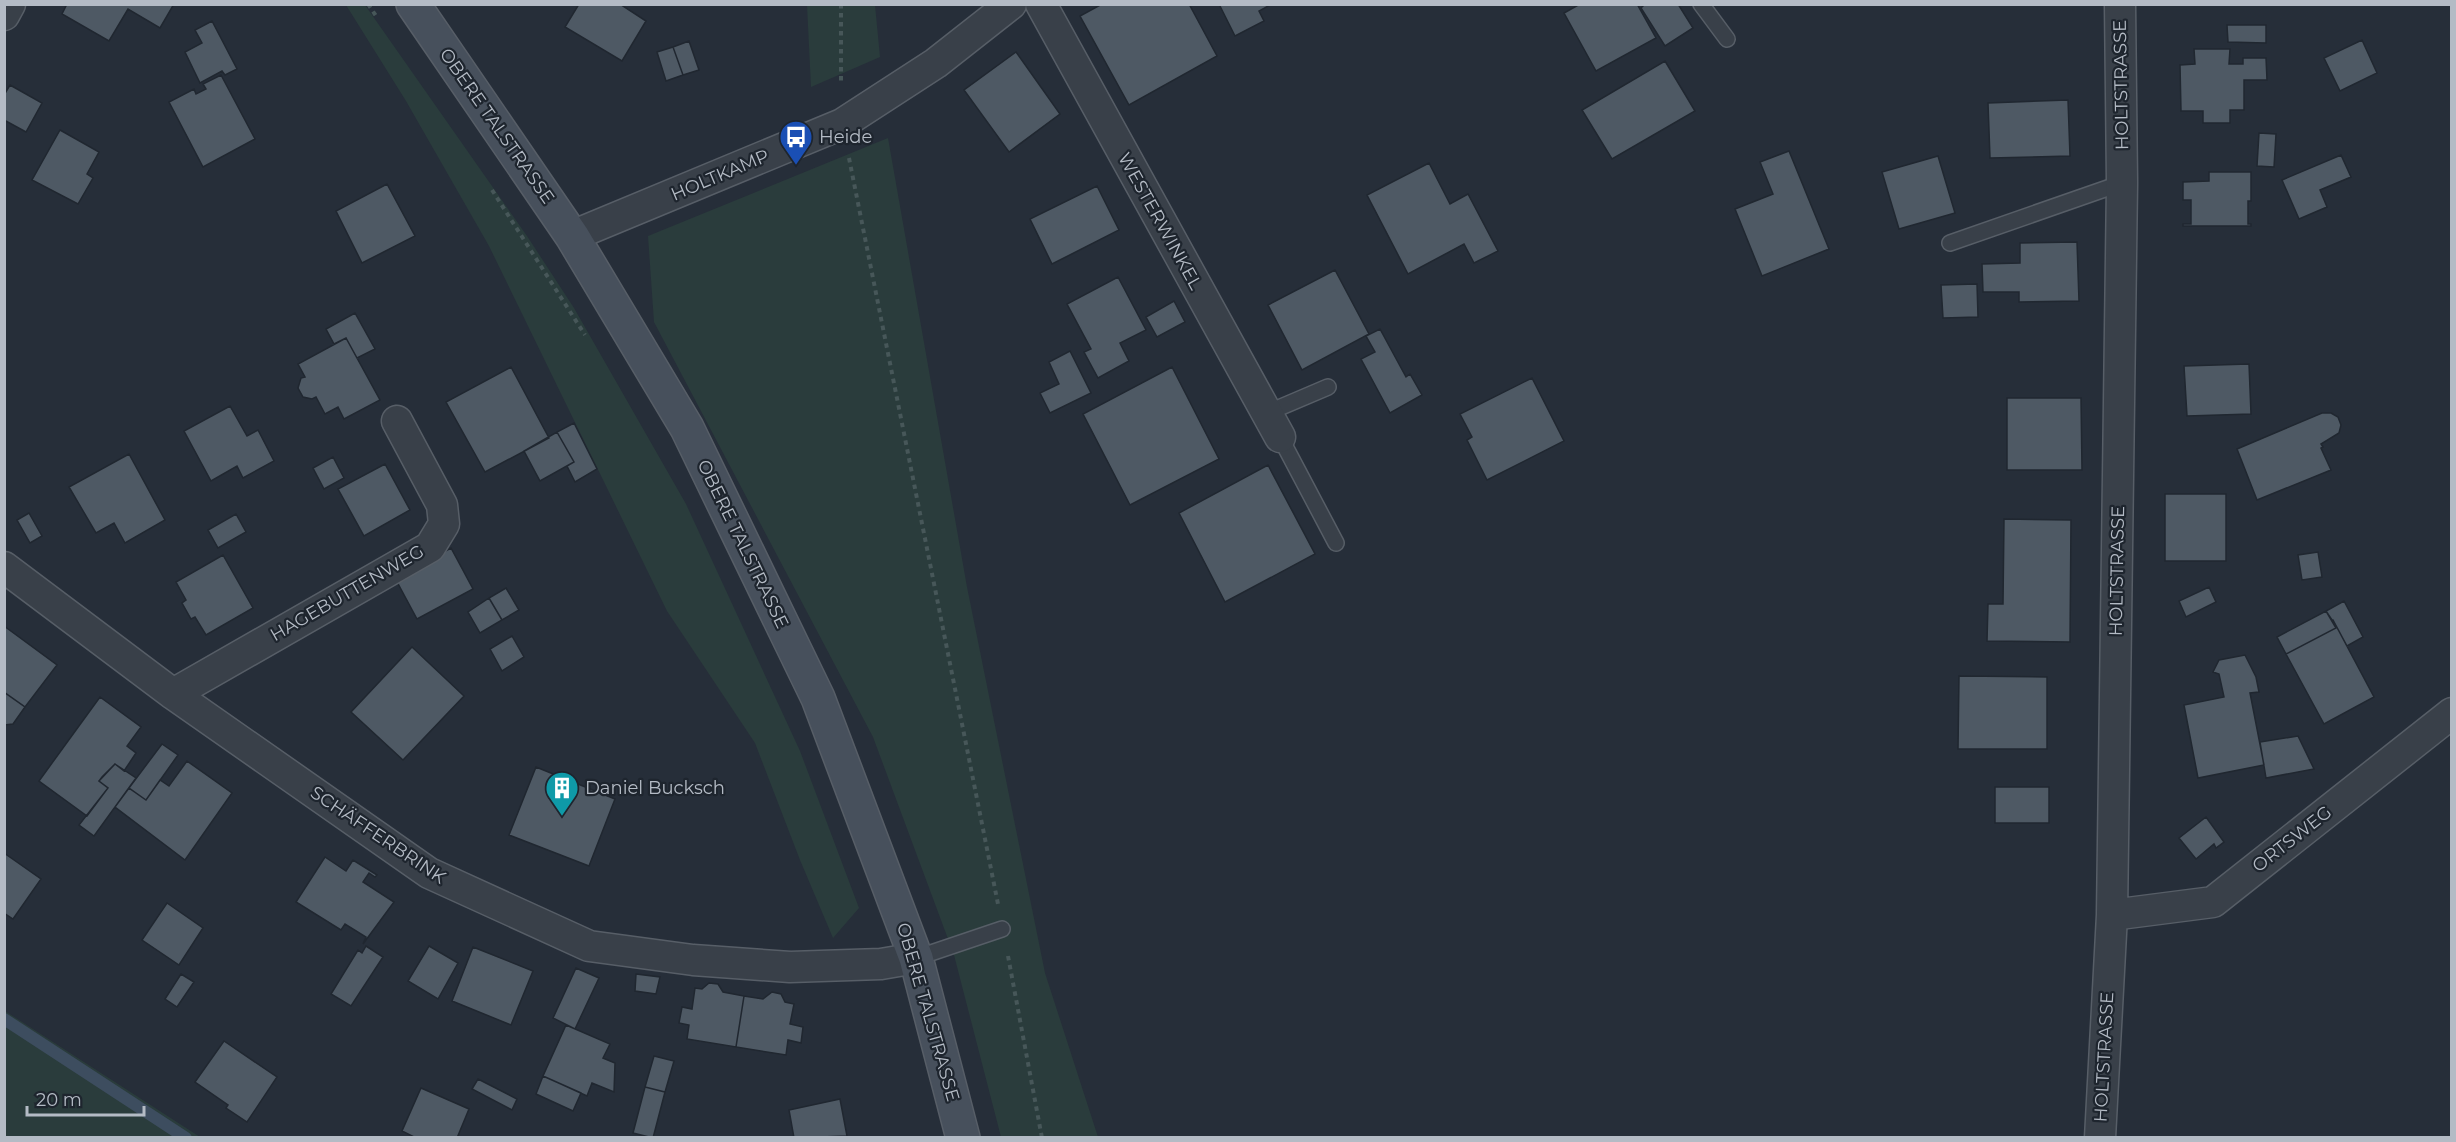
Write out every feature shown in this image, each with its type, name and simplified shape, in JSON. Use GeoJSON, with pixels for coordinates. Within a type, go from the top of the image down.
{"type":"FeatureCollection","features":[{"type":"Feature","properties":{"kind":"street"},"geometry":{"type":"LineString","coordinates":[[4,15],[10,4]]}},
{"type":"Feature","properties":{"kind":"street","name":"OBERE TALSTRASSE"},"geometry":{"type":"LineString","coordinates":[[412,4],[572,236],[687,428],[818,698],[916,958],[963,1137]]}},
{"type":"Feature","properties":{"kind":"street","name":"HOLTKAMP"},"geometry":{"type":"LineString","coordinates":[[572,236],[842,124],[936,63],[1011,4]]}},
{"type":"Feature","properties":{"kind":"street","name":"WESTERWINKEL"},"geometry":{"type":"LineString","coordinates":[[1041,4],[1273,425]]}},
{"type":"Feature","properties":{"kind":"street","name":"HOLTSTRASSE"},"geometry":{"type":"LineString","coordinates":[[2100,1137],[2112,915],[2122,183],[2120,4]]}},
{"type":"Feature","properties":{"kind":"street","name":"HAGEBUTTENWEG"},"geometry":{"type":"LineString","coordinates":[[173,694],[430,547],[444,524],[442,506],[397,421]]}},
{"type":"Feature","properties":{"kind":"street","name":"SCHÄFFERBRINK"},"geometry":{"type":"LineString","coordinates":[[4,567],[173,694],[429,873],[589,946],[693,960],[790,967],[881,964],[916,958]]}},
{"type":"Feature","properties":{"kind":"street","name":"ORTSWEG"},"geometry":{"type":"LineString","coordinates":[[2112,915],[2213,902],[2451,713]]}},
{"type":"Feature","properties":{"kind":"lane"},"geometry":{"type":"LineString","coordinates":[[1701,4],[1727,39]]}},
{"type":"Feature","properties":{"kind":"lane"},"geometry":{"type":"LineString","coordinates":[[1950,243],[2122,183]]}},
{"type":"Feature","properties":{"kind":"lane"},"geometry":{"type":"LineString","coordinates":[[1328,387],[1273,425],[1336,543]]}},
{"type":"Feature","properties":{"kind":"lane"},"geometry":{"type":"LineString","coordinates":[[916,958],[1002,928]]}},
{"type":"Feature","properties":{"kind":"path"},"geometry":{"type":"LineString","coordinates":[[368,4],[381,24]]}},
{"type":"Feature","properties":{"kind":"path"},"geometry":{"type":"LineString","coordinates":[[841,4],[842,124],[1042,1137]]}},
{"type":"Feature","properties":{"kind":"path"},"geometry":{"type":"LineString","coordinates":[[491,188],[586,337]]}},
{"type":"Feature","properties":{"kind":"shaded area"},"geometry":{"type":"Polygon","coordinates":[[[346,5],[365,5],[527,236],[574,308],[686,504],[800,751],[859,908],[833,938],[755,743],[667,611],[489,246],[406,101],[346,5]]]}},
{"type":"Feature","properties":{"kind":"shaded area"},"geometry":{"type":"Polygon","coordinates":[[[807,5],[875,5],[880,57],[811,87],[807,5]]]}},
{"type":"Feature","properties":{"kind":"shaded area"},"geometry":{"type":"Polygon","coordinates":[[[888,138],[967,587],[1045,973],[1098,1137],[1001,1137],[954,955],[873,737],[654,322],[648,236],[888,138]]]}},
{"type":"Feature","properties":{"kind":"shaded area"},"geometry":{"type":"Polygon","coordinates":[[[5,1011],[200,1137],[5,1137],[5,1011]]]}},
{"type":"Feature","properties":{"kind":"building"},"geometry":{"type":"Polygon","coordinates":[[[67,4],[174,4],[160,28],[128,9],[109,41],[62,14],[67,4]]]}},
{"type":"Feature","properties":{"kind":"building"},"geometry":{"type":"Polygon","coordinates":[[[579,4],[620,4],[646,21],[622,61],[565,27],[579,4]]]}},
{"type":"Feature","properties":{"kind":"building"},"geometry":{"type":"Polygon","coordinates":[[[1102,4],[1189,4],[1217,56],[1129,105],[1080,16],[1102,4]]]}},
{"type":"Feature","properties":{"kind":"building"},"geometry":{"type":"Polygon","coordinates":[[[1219,4],[1272,4],[1259,11],[1264,21],[1235,36],[1219,4]]]}},
{"type":"Feature","properties":{"kind":"building"},"geometry":{"type":"Polygon","coordinates":[[[1580,4],[1637,4],[1656,38],[1596,71],[1564,13],[1580,4]]]}},
{"type":"Feature","properties":{"kind":"building"},"geometry":{"type":"Polygon","coordinates":[[[1645,4],[1678,4],[1693,28],[1665,46],[1641,8],[1645,4]]]}},
{"type":"Feature","properties":{"kind":"building"},"geometry":{"type":"Polygon","coordinates":[[[212,21],[237,69],[225,75],[222,71],[200,83],[185,52],[202,43],[195,30],[212,21]]]}},
{"type":"Feature","properties":{"kind":"building"},"geometry":{"type":"Polygon","coordinates":[[[2227,25],[2266,25],[2266,43],[2228,42],[2227,25]]]}},
{"type":"Feature","properties":{"kind":"building"},"geometry":{"type":"Polygon","coordinates":[[[2362,40],[2377,73],[2340,91],[2324,58],[2362,40]]]}},
{"type":"Feature","properties":{"kind":"building"},"geometry":{"type":"Polygon","coordinates":[[[689,41],[699,70],[683,75],[673,47],[689,41]]]}},
{"type":"Feature","properties":{"kind":"building"},"geometry":{"type":"Polygon","coordinates":[[[673,47],[683,75],[666,81],[657,52],[673,47]]]}},
{"type":"Feature","properties":{"kind":"building"},"geometry":{"type":"Polygon","coordinates":[[[2194,49],[2230,49],[2229,64],[2243,64],[2243,58],[2266,58],[2267,80],[2244,80],[2244,110],[2230,110],[2230,123],[2203,123],[2203,111],[2181,111],[2180,65],[2195,64],[2194,49]]]}},
{"type":"Feature","properties":{"kind":"building"},"geometry":{"type":"Polygon","coordinates":[[[1016,52],[1060,114],[1009,152],[964,90],[1016,52]]]}},
{"type":"Feature","properties":{"kind":"building"},"geometry":{"type":"Polygon","coordinates":[[[1665,61],[1695,111],[1612,159],[1582,110],[1665,61]]]}},
{"type":"Feature","properties":{"kind":"building"},"geometry":{"type":"Polygon","coordinates":[[[221,75],[255,139],[203,167],[169,102],[194,89],[196,94],[206,89],[203,84],[221,75]]]}},
{"type":"Feature","properties":{"kind":"building"},"geometry":{"type":"Polygon","coordinates":[[[10,85],[42,103],[26,132],[4,120],[4,95],[10,85]]]}},
{"type":"Feature","properties":{"kind":"building"},"geometry":{"type":"Polygon","coordinates":[[[2068,100],[2070,156],[1990,158],[1988,103],[2068,100]]]}},
{"type":"Feature","properties":{"kind":"building"},"geometry":{"type":"Polygon","coordinates":[[[60,130],[99,152],[87,174],[93,178],[78,204],[32,180],[60,130]]]}},
{"type":"Feature","properties":{"kind":"building"},"geometry":{"type":"Polygon","coordinates":[[[2259,133],[2276,134],[2274,167],[2257,166],[2259,133]]]}},
{"type":"Feature","properties":{"kind":"building"},"geometry":{"type":"Polygon","coordinates":[[[1789,151],[1829,249],[1762,276],[1735,209],[1773,194],[1760,162],[1789,151]]]}},
{"type":"Feature","properties":{"kind":"building"},"geometry":{"type":"Polygon","coordinates":[[[2341,155],[2351,177],[2320,190],[2327,207],[2299,219],[2282,180],[2341,155]]]}},
{"type":"Feature","properties":{"kind":"building"},"geometry":{"type":"Polygon","coordinates":[[[1938,156],[1955,213],[1899,229],[1882,172],[1938,156]]]}},
{"type":"Feature","properties":{"kind":"building"},"geometry":{"type":"Polygon","coordinates":[[[1429,163],[1450,204],[1468,194],[1498,251],[1474,263],[1464,244],[1408,274],[1367,195],[1429,163]]]}},
{"type":"Feature","properties":{"kind":"building"},"geometry":{"type":"Polygon","coordinates":[[[2209,172],[2251,172],[2248,224],[2251,226],[2183,226],[2183,224],[2191,224],[2191,200],[2183,200],[2183,182],[2209,181],[2209,172]]]}},
{"type":"Feature","properties":{"kind":"building"},"geometry":{"type":"Polygon","coordinates":[[[387,184],[415,236],[362,263],[336,211],[387,184]]]}},
{"type":"Feature","properties":{"kind":"building"},"geometry":{"type":"Polygon","coordinates":[[[1097,186],[1119,230],[1052,264],[1030,219],[1097,186]]]}},
{"type":"Feature","properties":{"kind":"building"},"geometry":{"type":"Polygon","coordinates":[[[2077,242],[2079,301],[2019,302],[2019,292],[1983,292],[1982,264],[2020,263],[2020,243],[2077,242]]]}},
{"type":"Feature","properties":{"kind":"building"},"geometry":{"type":"Polygon","coordinates":[[[1335,270],[1369,334],[1302,370],[1268,305],[1335,270]]]}},
{"type":"Feature","properties":{"kind":"building"},"geometry":{"type":"Polygon","coordinates":[[[1118,277],[1146,330],[1120,343],[1129,361],[1098,378],[1084,352],[1091,349],[1067,304],[1118,277]]]}},
{"type":"Feature","properties":{"kind":"building"},"geometry":{"type":"Polygon","coordinates":[[[1977,284],[1978,317],[1943,318],[1941,285],[1977,284]]]}},
{"type":"Feature","properties":{"kind":"building"},"geometry":{"type":"Polygon","coordinates":[[[1174,301],[1185,322],[1157,337],[1146,317],[1174,301]]]}},
{"type":"Feature","properties":{"kind":"building"},"geometry":{"type":"Polygon","coordinates":[[[355,313],[375,349],[357,358],[346,338],[334,344],[326,329],[355,313]]]}},
{"type":"Feature","properties":{"kind":"building"},"geometry":{"type":"Polygon","coordinates":[[[1380,329],[1406,377],[1410,374],[1422,395],[1390,413],[1361,359],[1375,352],[1366,336],[1380,329]]]}},
{"type":"Feature","properties":{"kind":"building"},"geometry":{"type":"Polygon","coordinates":[[[346,338],[380,400],[344,419],[338,407],[325,414],[316,397],[312,399],[303,397],[298,388],[301,378],[305,377],[298,364],[346,338]]]}},
{"type":"Feature","properties":{"kind":"building"},"geometry":{"type":"Polygon","coordinates":[[[1070,351],[1091,393],[1050,413],[1040,393],[1059,384],[1049,362],[1070,351]]]}},
{"type":"Feature","properties":{"kind":"building"},"geometry":{"type":"Polygon","coordinates":[[[2249,364],[2251,414],[2187,416],[2184,366],[2249,364]]]}},
{"type":"Feature","properties":{"kind":"building"},"geometry":{"type":"Polygon","coordinates":[[[511,367],[549,438],[485,472],[446,402],[511,367]]]}},
{"type":"Feature","properties":{"kind":"building"},"geometry":{"type":"Polygon","coordinates":[[[1172,367],[1219,459],[1130,505],[1083,414],[1172,367]]]}},
{"type":"Feature","properties":{"kind":"building"},"geometry":{"type":"Polygon","coordinates":[[[1532,378],[1564,441],[1487,480],[1467,440],[1472,437],[1460,414],[1532,378]]]}},
{"type":"Feature","properties":{"kind":"building"},"geometry":{"type":"Polygon","coordinates":[[[2007,398],[2081,398],[2082,470],[2007,470],[2007,398]]]}},
{"type":"Feature","properties":{"kind":"building"},"geometry":{"type":"Polygon","coordinates":[[[230,406],[247,436],[258,430],[274,461],[243,478],[237,466],[211,481],[184,431],[230,406]]]}},
{"type":"Feature","properties":{"kind":"building"},"geometry":{"type":"Polygon","coordinates":[[[2322,413],[2331,413],[2338,417],[2341,425],[2339,433],[2321,444],[2331,470],[2257,500],[2237,449],[2322,413]]]}},
{"type":"Feature","properties":{"kind":"building"},"geometry":{"type":"Polygon","coordinates":[[[574,423],[597,469],[575,482],[567,466],[574,462],[557,432],[574,423]]]}},
{"type":"Feature","properties":{"kind":"building"},"geometry":{"type":"Polygon","coordinates":[[[557,432],[574,462],[540,481],[524,451],[557,432]]]}},
{"type":"Feature","properties":{"kind":"building"},"geometry":{"type":"Polygon","coordinates":[[[129,454],[165,520],[125,543],[114,523],[96,533],[69,487],[129,454]]]}},
{"type":"Feature","properties":{"kind":"building"},"geometry":{"type":"Polygon","coordinates":[[[333,457],[344,478],[324,489],[313,468],[333,457]]]}},
{"type":"Feature","properties":{"kind":"building"},"geometry":{"type":"Polygon","coordinates":[[[385,464],[410,510],[364,536],[338,489],[385,464]]]}},
{"type":"Feature","properties":{"kind":"building"},"geometry":{"type":"Polygon","coordinates":[[[1268,465],[1315,554],[1225,602],[1179,513],[1268,465]]]}},
{"type":"Feature","properties":{"kind":"building"},"geometry":{"type":"Polygon","coordinates":[[[2165,494],[2226,494],[2226,561],[2165,561],[2165,494]]]}},
{"type":"Feature","properties":{"kind":"building"},"geometry":{"type":"Polygon","coordinates":[[[29,513],[42,536],[30,543],[17,520],[29,513]]]}},
{"type":"Feature","properties":{"kind":"building"},"geometry":{"type":"Polygon","coordinates":[[[236,514],[246,532],[218,548],[208,530],[236,514]]]}},
{"type":"Feature","properties":{"kind":"building"},"geometry":{"type":"Polygon","coordinates":[[[2004,519],[2071,520],[2070,642],[1987,641],[1988,604],[2003,604],[2004,519]]]}},
{"type":"Feature","properties":{"kind":"building"},"geometry":{"type":"Polygon","coordinates":[[[451,548],[473,589],[417,619],[395,578],[451,548]]]}},
{"type":"Feature","properties":{"kind":"building"},"geometry":{"type":"Polygon","coordinates":[[[2318,552],[2322,577],[2302,580],[2298,555],[2318,552]]]}},
{"type":"Feature","properties":{"kind":"building"},"geometry":{"type":"Polygon","coordinates":[[[223,555],[253,608],[206,635],[195,617],[191,619],[182,603],[186,600],[176,582],[223,555]]]}},
{"type":"Feature","properties":{"kind":"building"},"geometry":{"type":"Polygon","coordinates":[[[2209,587],[2216,602],[2186,617],[2179,601],[2209,587]]]}},
{"type":"Feature","properties":{"kind":"building"},"geometry":{"type":"Polygon","coordinates":[[[506,588],[519,610],[502,620],[489,598],[506,588]]]}},
{"type":"Feature","properties":{"kind":"building"},"geometry":{"type":"Polygon","coordinates":[[[489,598],[502,620],[480,633],[468,612],[489,598]]]}},
{"type":"Feature","properties":{"kind":"building"},"geometry":{"type":"Polygon","coordinates":[[[2344,601],[2363,637],[2347,646],[2326,611],[2344,601]]]}},
{"type":"Feature","properties":{"kind":"building"},"geometry":{"type":"Polygon","coordinates":[[[2326,611],[2336,628],[2286,654],[2277,637],[2326,611]]]}},
{"type":"Feature","properties":{"kind":"building"},"geometry":{"type":"Polygon","coordinates":[[[2332,620],[2374,697],[2324,724],[2286,654],[2336,628],[2332,620]]]}},
{"type":"Feature","properties":{"kind":"building"},"geometry":{"type":"Polygon","coordinates":[[[4,626],[57,665],[25,707],[4,692],[4,626]]]}},
{"type":"Feature","properties":{"kind":"building"},"geometry":{"type":"Polygon","coordinates":[[[512,636],[524,657],[502,671],[490,649],[512,636]]]}},
{"type":"Feature","properties":{"kind":"building"},"geometry":{"type":"Polygon","coordinates":[[[412,647],[464,696],[403,760],[351,712],[412,647]]]}},
{"type":"Feature","properties":{"kind":"building"},"geometry":{"type":"Polygon","coordinates":[[[2245,655],[2256,677],[2259,692],[2250,693],[2264,765],[2198,778],[2184,705],[2224,697],[2219,674],[2213,672],[2219,660],[2245,655]]]}},
{"type":"Feature","properties":{"kind":"building"},"geometry":{"type":"Polygon","coordinates":[[[1959,676],[2047,677],[2047,749],[1958,749],[1959,676]]]}},
{"type":"Feature","properties":{"kind":"building"},"geometry":{"type":"Polygon","coordinates":[[[4,692],[25,707],[13,724],[4,725],[4,692]]]}},
{"type":"Feature","properties":{"kind":"building"},"geometry":{"type":"Polygon","coordinates":[[[100,697],[141,727],[127,746],[136,753],[124,771],[115,764],[102,777],[99,781],[108,788],[87,816],[39,781],[100,697]]]}},
{"type":"Feature","properties":{"kind":"building"},"geometry":{"type":"Polygon","coordinates":[[[2298,736],[2314,769],[2266,778],[2260,742],[2298,736]]]}},
{"type":"Feature","properties":{"kind":"building"},"geometry":{"type":"Polygon","coordinates":[[[162,744],[178,755],[146,800],[129,788],[162,744]]]}},
{"type":"Feature","properties":{"kind":"building"},"geometry":{"type":"Polygon","coordinates":[[[187,761],[232,793],[185,860],[115,807],[129,788],[146,800],[160,780],[169,786],[187,761]]]}},
{"type":"Feature","properties":{"kind":"building"},"geometry":{"type":"Polygon","coordinates":[[[115,764],[136,778],[94,836],[79,825],[108,788],[99,781],[115,764]]]}},
{"type":"Feature","properties":{"kind":"building","name":"Daniel Bucksch"},"geometry":{"type":"Polygon","coordinates":[[[536,767],[615,799],[589,866],[509,835],[536,767]]]}},
{"type":"Feature","properties":{"kind":"building"},"geometry":{"type":"Polygon","coordinates":[[[1995,787],[2049,787],[2049,823],[1995,823],[1995,787]]]}},
{"type":"Feature","properties":{"kind":"building"},"geometry":{"type":"Polygon","coordinates":[[[2206,817],[2224,842],[2216,848],[2214,844],[2196,859],[2179,838],[2206,817]]]}},
{"type":"Feature","properties":{"kind":"building"},"geometry":{"type":"Polygon","coordinates":[[[4,853],[41,879],[13,919],[4,913],[4,853]]]}},
{"type":"Feature","properties":{"kind":"building"},"geometry":{"type":"Polygon","coordinates":[[[325,857],[346,871],[353,860],[377,875],[375,877],[369,873],[363,882],[394,902],[363,944],[366,937],[345,924],[341,930],[296,902],[325,857]]]}},
{"type":"Feature","properties":{"kind":"building"},"geometry":{"type":"Polygon","coordinates":[[[167,903],[203,928],[179,965],[142,940],[167,903]]]}},
{"type":"Feature","properties":{"kind":"building"},"geometry":{"type":"Polygon","coordinates":[[[366,946],[383,957],[351,1006],[331,994],[358,950],[362,953],[366,946]]]}},
{"type":"Feature","properties":{"kind":"building"},"geometry":{"type":"Polygon","coordinates":[[[429,946],[458,963],[438,999],[408,981],[429,946]]]}},
{"type":"Feature","properties":{"kind":"building"},"geometry":{"type":"Polygon","coordinates":[[[473,947],[533,971],[511,1025],[452,1001],[473,947]]]}},
{"type":"Feature","properties":{"kind":"building"},"geometry":{"type":"Polygon","coordinates":[[[576,968],[599,978],[575,1029],[553,1018],[576,968]]]}},
{"type":"Feature","properties":{"kind":"building"},"geometry":{"type":"Polygon","coordinates":[[[181,974],[194,982],[177,1007],[165,999],[181,974]]]}},
{"type":"Feature","properties":{"kind":"building"},"geometry":{"type":"Polygon","coordinates":[[[636,974],[660,977],[656,994],[635,991],[636,974]]]}},
{"type":"Feature","properties":{"kind":"building"},"geometry":{"type":"Polygon","coordinates":[[[709,983],[718,984],[723,992],[744,996],[736,1047],[687,1039],[689,1025],[679,1023],[682,1007],[692,1009],[695,988],[702,989],[709,983]]]}},
{"type":"Feature","properties":{"kind":"building"},"geometry":{"type":"Polygon","coordinates":[[[772,992],[781,994],[785,1002],[794,1004],[790,1024],[803,1027],[801,1043],[788,1040],[786,1055],[736,1047],[744,996],[763,999],[772,992]]]}},
{"type":"Feature","properties":{"kind":"building"},"geometry":{"type":"Polygon","coordinates":[[[566,1025],[610,1044],[603,1058],[615,1063],[614,1092],[592,1083],[587,1096],[543,1076],[566,1025]]]}},
{"type":"Feature","properties":{"kind":"building"},"geometry":{"type":"Polygon","coordinates":[[[224,1041],[277,1077],[247,1122],[226,1108],[228,1105],[195,1082],[224,1041]]]}},
{"type":"Feature","properties":{"kind":"building"},"geometry":{"type":"Polygon","coordinates":[[[654,1056],[674,1061],[665,1092],[645,1087],[654,1056]]]}},
{"type":"Feature","properties":{"kind":"building"},"geometry":{"type":"Polygon","coordinates":[[[543,1076],[581,1093],[573,1111],[536,1094],[543,1076]]]}},
{"type":"Feature","properties":{"kind":"building"},"geometry":{"type":"Polygon","coordinates":[[[478,1079],[517,1099],[512,1110],[472,1089],[478,1079]]]}},
{"type":"Feature","properties":{"kind":"building"},"geometry":{"type":"Polygon","coordinates":[[[645,1087],[665,1092],[653,1138],[633,1133],[645,1087]]]}},
{"type":"Feature","properties":{"kind":"building"},"geometry":{"type":"Polygon","coordinates":[[[421,1088],[469,1109],[457,1138],[416,1138],[402,1131],[421,1088]]]}},
{"type":"Feature","properties":{"kind":"building"},"geometry":{"type":"Polygon","coordinates":[[[840,1099],[847,1136],[794,1138],[789,1110],[840,1099]]]}},
{"type":"Feature","properties":{"kind":"waterway"},"geometry":{"type":"LineString","coordinates":[[4,1019],[186,1138]]}},
{"type":"Feature","properties":{"kind":"place","name":"Heide"},"geometry":{"type":"Point","coordinates":[796,166]}},
{"type":"Feature","properties":{"kind":"place","name":"Daniel Bucksch"},"geometry":{"type":"Point","coordinates":[562,817]}}]}
